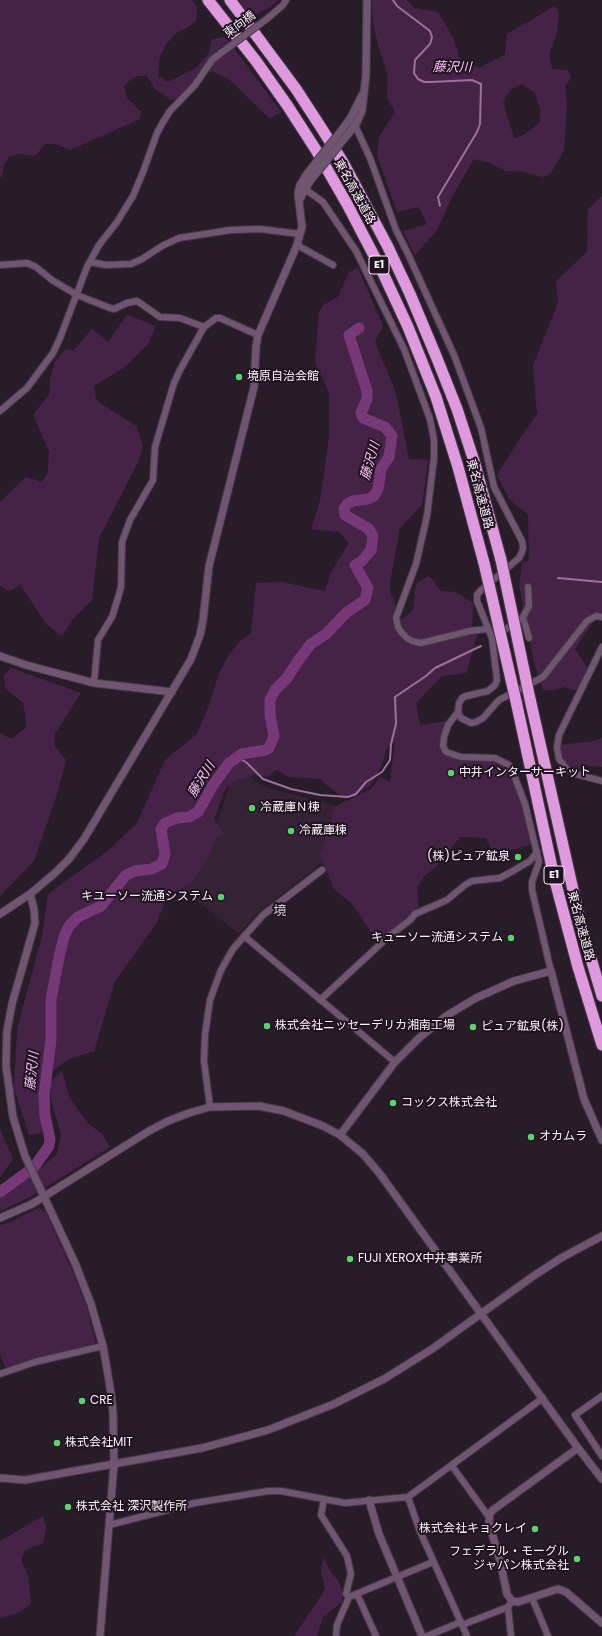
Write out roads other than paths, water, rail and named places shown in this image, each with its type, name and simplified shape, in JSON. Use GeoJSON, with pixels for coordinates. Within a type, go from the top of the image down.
{"type":"FeatureCollection","features":[{"type":"Feature","properties":{"kind":"highway","name":"東名高速道路"},"geometry":{"type":"LineString","coordinates":[[208,0],[256,61],[316,150],[347,204],[382,271],[408,327],[436,397],[458,467],[484,563],[554,877],[578,967],[602,1045]]}},
{"type":"Feature","properties":{"kind":"highway","name":"東名高速道路"},"geometry":{"type":"LineString","coordinates":[[230,0],[265,45],[322,128],[348,171],[388,247],[436,356],[457,409],[474,461],[500,560],[580,921],[602,996]]}},
{"type":"Feature","properties":{"kind":"street","name":"東向橋"},"geometry":{"type":"LineString","coordinates":[[0,411],[27,388],[52,353],[60,338],[90,262],[133,196],[156,134],[170,111],[195,85],[212,60],[268,18],[286,0]]}},
{"type":"Feature","properties":{"kind":"street"},"geometry":{"type":"LineString","coordinates":[[0,914],[30,894],[60,868],[84,839],[191,659],[200,635],[203,620],[209,566],[254,388],[258,335],[297,244],[302,228],[300,199],[298,193],[300,185],[349,133],[356,124],[362,111],[366,75],[367,0]]}},
{"type":"Feature","properties":{"kind":"street"},"geometry":{"type":"LineString","coordinates":[[300,199],[305,190],[308,178],[351,118],[364,91]]}},
{"type":"Feature","properties":{"kind":"street"},"geometry":{"type":"LineString","coordinates":[[351,118],[356,124],[370,158],[396,230],[454,355],[481,428],[494,487],[522,541],[522,552],[519,558],[477,595],[477,600],[487,629],[492,638],[497,680],[495,685],[488,692],[462,698],[459,703],[458,712],[448,725],[444,736],[443,746],[446,752],[461,757],[495,758],[509,765],[512,770],[525,804],[539,862],[532,882],[532,890],[551,971],[584,1099],[602,1140]]}},
{"type":"Feature","properties":{"kind":"street"},"geometry":{"type":"LineString","coordinates":[[305,190],[323,202],[356,251],[404,349],[430,419],[434,440],[434,458],[427,516],[416,564],[396,618],[398,627],[407,638],[420,643],[470,631],[487,629]]}},
{"type":"Feature","properties":{"kind":"street"},"geometry":{"type":"LineString","coordinates":[[90,262],[106,265],[131,264],[179,238],[244,228],[300,234]]}},
{"type":"Feature","properties":{"kind":"street"},"geometry":{"type":"LineString","coordinates":[[297,244],[333,265]]}},
{"type":"Feature","properties":{"kind":"street"},"geometry":{"type":"LineString","coordinates":[[0,265],[27,263],[36,267],[52,280],[77,295],[114,309],[127,303],[137,301],[160,317],[180,318],[204,327]]}},
{"type":"Feature","properties":{"kind":"street"},"geometry":{"type":"LineString","coordinates":[[94,683],[98,640],[112,617],[118,598],[121,576],[122,542],[126,530],[153,480],[155,447],[174,382],[204,327],[216,318],[220,318],[258,335]]}},
{"type":"Feature","properties":{"kind":"street"},"geometry":{"type":"LineString","coordinates":[[492,638],[523,617],[529,606],[528,587]]}},
{"type":"Feature","properties":{"kind":"street"},"geometry":{"type":"LineString","coordinates":[[458,712],[461,718],[471,723],[476,722],[482,718],[499,700],[543,677],[587,621],[596,616],[602,617]]}},
{"type":"Feature","properties":{"kind":"street"},"geometry":{"type":"LineString","coordinates":[[523,617],[529,638]]}},
{"type":"Feature","properties":{"kind":"street"},"geometry":{"type":"LineString","coordinates":[[602,647],[559,735],[557,747],[559,759],[567,769],[578,775],[602,781]]}},
{"type":"Feature","properties":{"kind":"street"},"geometry":{"type":"LineString","coordinates":[[0,656],[26,665],[94,683],[172,692]]}},
{"type":"Feature","properties":{"kind":"street"},"geometry":{"type":"LineString","coordinates":[[320,1000],[415,914],[422,910],[434,907],[447,900],[472,881],[500,878],[530,860],[537,852]]}},
{"type":"Feature","properties":{"kind":"street"},"geometry":{"type":"LineString","coordinates":[[210,1107],[204,1061],[205,1035],[210,1000],[221,970],[233,949],[263,915],[322,870]]}},
{"type":"Feature","properties":{"kind":"street"},"geometry":{"type":"LineString","coordinates":[[30,894],[34,909],[35,923],[11,1011],[7,1031],[6,1066],[13,1117],[25,1156],[75,1263],[91,1304],[103,1346],[113,1412],[114,1464],[100,1636]]}},
{"type":"Feature","properties":{"kind":"street"},"geometry":{"type":"LineString","coordinates":[[244,936],[395,1062]]}},
{"type":"Feature","properties":{"kind":"street"},"geometry":{"type":"LineString","coordinates":[[340,1136],[395,1062],[419,1038],[446,1016],[476,998],[514,981],[551,971]]}},
{"type":"Feature","properties":{"kind":"street"},"geometry":{"type":"LineString","coordinates":[[0,1218],[25,1207],[149,1131],[175,1118],[210,1107],[259,1106],[284,1111],[323,1126],[340,1136],[363,1154],[380,1174],[602,1479]]}},
{"type":"Feature","properties":{"kind":"street"},"geometry":{"type":"LineString","coordinates":[[0,1478],[25,1480],[216,1444],[268,1430],[334,1404],[390,1375],[432,1349],[561,1258],[602,1236]]}},
{"type":"Feature","properties":{"kind":"street"},"geometry":{"type":"LineString","coordinates":[[0,1374],[35,1362],[103,1346]]}},
{"type":"Feature","properties":{"kind":"street"},"geometry":{"type":"LineString","coordinates":[[602,1396],[575,1415],[602,1456]]}},
{"type":"Feature","properties":{"kind":"street"},"geometry":{"type":"LineString","coordinates":[[109,1525],[195,1503],[268,1491],[280,1491],[345,1503],[408,1497],[452,1466],[542,1398]]}},
{"type":"Feature","properties":{"kind":"street"},"geometry":{"type":"LineString","coordinates":[[489,1517],[493,1510],[578,1448]]}},
{"type":"Feature","properties":{"kind":"street"},"geometry":{"type":"LineString","coordinates":[[452,1466],[489,1517],[510,1604],[511,1636]]}},
{"type":"Feature","properties":{"kind":"street"},"geometry":{"type":"LineString","coordinates":[[408,1497],[419,1529],[433,1562],[467,1636]]}},
{"type":"Feature","properties":{"kind":"street"},"geometry":{"type":"LineString","coordinates":[[324,1499],[321,1515],[347,1556],[351,1574],[346,1594],[349,1597]]}},
{"type":"Feature","properties":{"kind":"street"},"geometry":{"type":"LineString","coordinates":[[369,1500],[379,1534],[422,1636]]}},
{"type":"Feature","properties":{"kind":"street"},"geometry":{"type":"LineString","coordinates":[[336,1636],[337,1625],[349,1597],[433,1562]]}},
{"type":"Feature","properties":{"kind":"street"},"geometry":{"type":"LineString","coordinates":[[427,1636],[510,1604],[532,1598],[554,1589],[562,1590],[602,1623]]}},
{"type":"Feature","properties":{"kind":"street"},"geometry":{"type":"LineString","coordinates":[[357,1594],[376,1636]]}},
{"type":"Feature","properties":{"kind":"street"},"geometry":{"type":"LineString","coordinates":[[532,1598],[548,1636]]}},
{"type":"Feature","properties":{"kind":"waterway","name":"藤沢川"},"geometry":{"type":"LineString","coordinates":[[393,0],[397,6],[430,31],[432,37],[430,44],[415,60],[414,73],[418,79],[424,82],[472,80],[481,84],[480,124],[477,132],[438,197],[440,206]]}},
{"type":"Feature","properties":{"kind":"waterway","name":"藤沢川"},"geometry":{"type":"LineString","coordinates":[[0,1192],[34,1167],[49,1146],[50,1139],[45,1116],[44,1095],[51,1040],[51,999],[60,953],[64,937],[69,926],[78,917],[101,906],[126,875],[135,871],[151,869],[162,864],[165,854],[161,829],[165,823],[177,818],[189,817],[198,812],[213,785],[229,763],[242,754],[266,750],[269,748],[274,736],[270,715],[270,700],[275,690],[287,678],[311,644],[326,634],[346,613],[365,600],[368,588],[355,565],[362,561],[371,550],[373,537],[369,529],[345,515],[344,509],[347,504],[353,501],[368,499],[374,496],[378,489],[381,469],[389,457],[392,436],[385,427],[363,418],[361,413],[367,399],[367,391],[349,335],[359,328]]}},
{"type":"Feature","properties":{"kind":"waterway"},"geometry":{"type":"LineString","coordinates":[[558,578],[602,582]]}},
{"type":"Feature","properties":{"kind":"waterway"},"geometry":{"type":"LineString","coordinates":[[238,757],[247,763],[263,779],[291,789],[320,795],[348,797],[356,794],[366,782],[382,772],[390,760],[391,744],[396,724],[395,697],[435,668],[481,646]]}},
{"type":"Feature","properties":{"kind":"place","name":"境原自治会館"},"geometry":{"type":"Point","coordinates":[239,377]}},
{"type":"Feature","properties":{"kind":"place","name":"中井インターサーキット"},"geometry":{"type":"Point","coordinates":[451,773]}},
{"type":"Feature","properties":{"kind":"place","name":"冷蔵庫Ｎ棟"},"geometry":{"type":"Point","coordinates":[252,808]}},
{"type":"Feature","properties":{"kind":"place","name":"冷蔵庫棟"},"geometry":{"type":"Point","coordinates":[291,831]}},
{"type":"Feature","properties":{"kind":"place","name":"(株)ピュア鉱泉"},"geometry":{"type":"Point","coordinates":[518,857]}},
{"type":"Feature","properties":{"kind":"place","name":"キユーソー流通システム"},"geometry":{"type":"Point","coordinates":[221,897]}},
{"type":"Feature","properties":{"kind":"place","name":"キューソー流通システム"},"geometry":{"type":"Point","coordinates":[511,938]}},
{"type":"Feature","properties":{"kind":"place","name":"株式会社ニッセーデリカ湘南工場"},"geometry":{"type":"Point","coordinates":[267,1026]}},
{"type":"Feature","properties":{"kind":"place","name":"ピュア鉱泉(株)"},"geometry":{"type":"Point","coordinates":[473,1027]}},
{"type":"Feature","properties":{"kind":"place","name":"コックス株式会社"},"geometry":{"type":"Point","coordinates":[393,1103]}},
{"type":"Feature","properties":{"kind":"place","name":"オカムラ"},"geometry":{"type":"Point","coordinates":[531,1137]}},
{"type":"Feature","properties":{"kind":"place","name":"FUJI XEROX中井事業所"},"geometry":{"type":"Point","coordinates":[350,1259]}},
{"type":"Feature","properties":{"kind":"place","name":"CRE"},"geometry":{"type":"Point","coordinates":[82,1401]}},
{"type":"Feature","properties":{"kind":"place","name":"株式会社MIT"},"geometry":{"type":"Point","coordinates":[57,1443]}},
{"type":"Feature","properties":{"kind":"place","name":"株式会社 深沢製作所"},"geometry":{"type":"Point","coordinates":[68,1507]}},
{"type":"Feature","properties":{"kind":"place","name":"株式会社キョクレイ"},"geometry":{"type":"Point","coordinates":[535,1529]}},
{"type":"Feature","properties":{"kind":"place","name":"フェデラル・モーグル ジャパン株式会社"},"geometry":{"type":"Point","coordinates":[577,1559]}},
{"type":"Feature","properties":{"kind":"district","name":"境"},"geometry":{"type":"Point","coordinates":[280,912]}}]}
